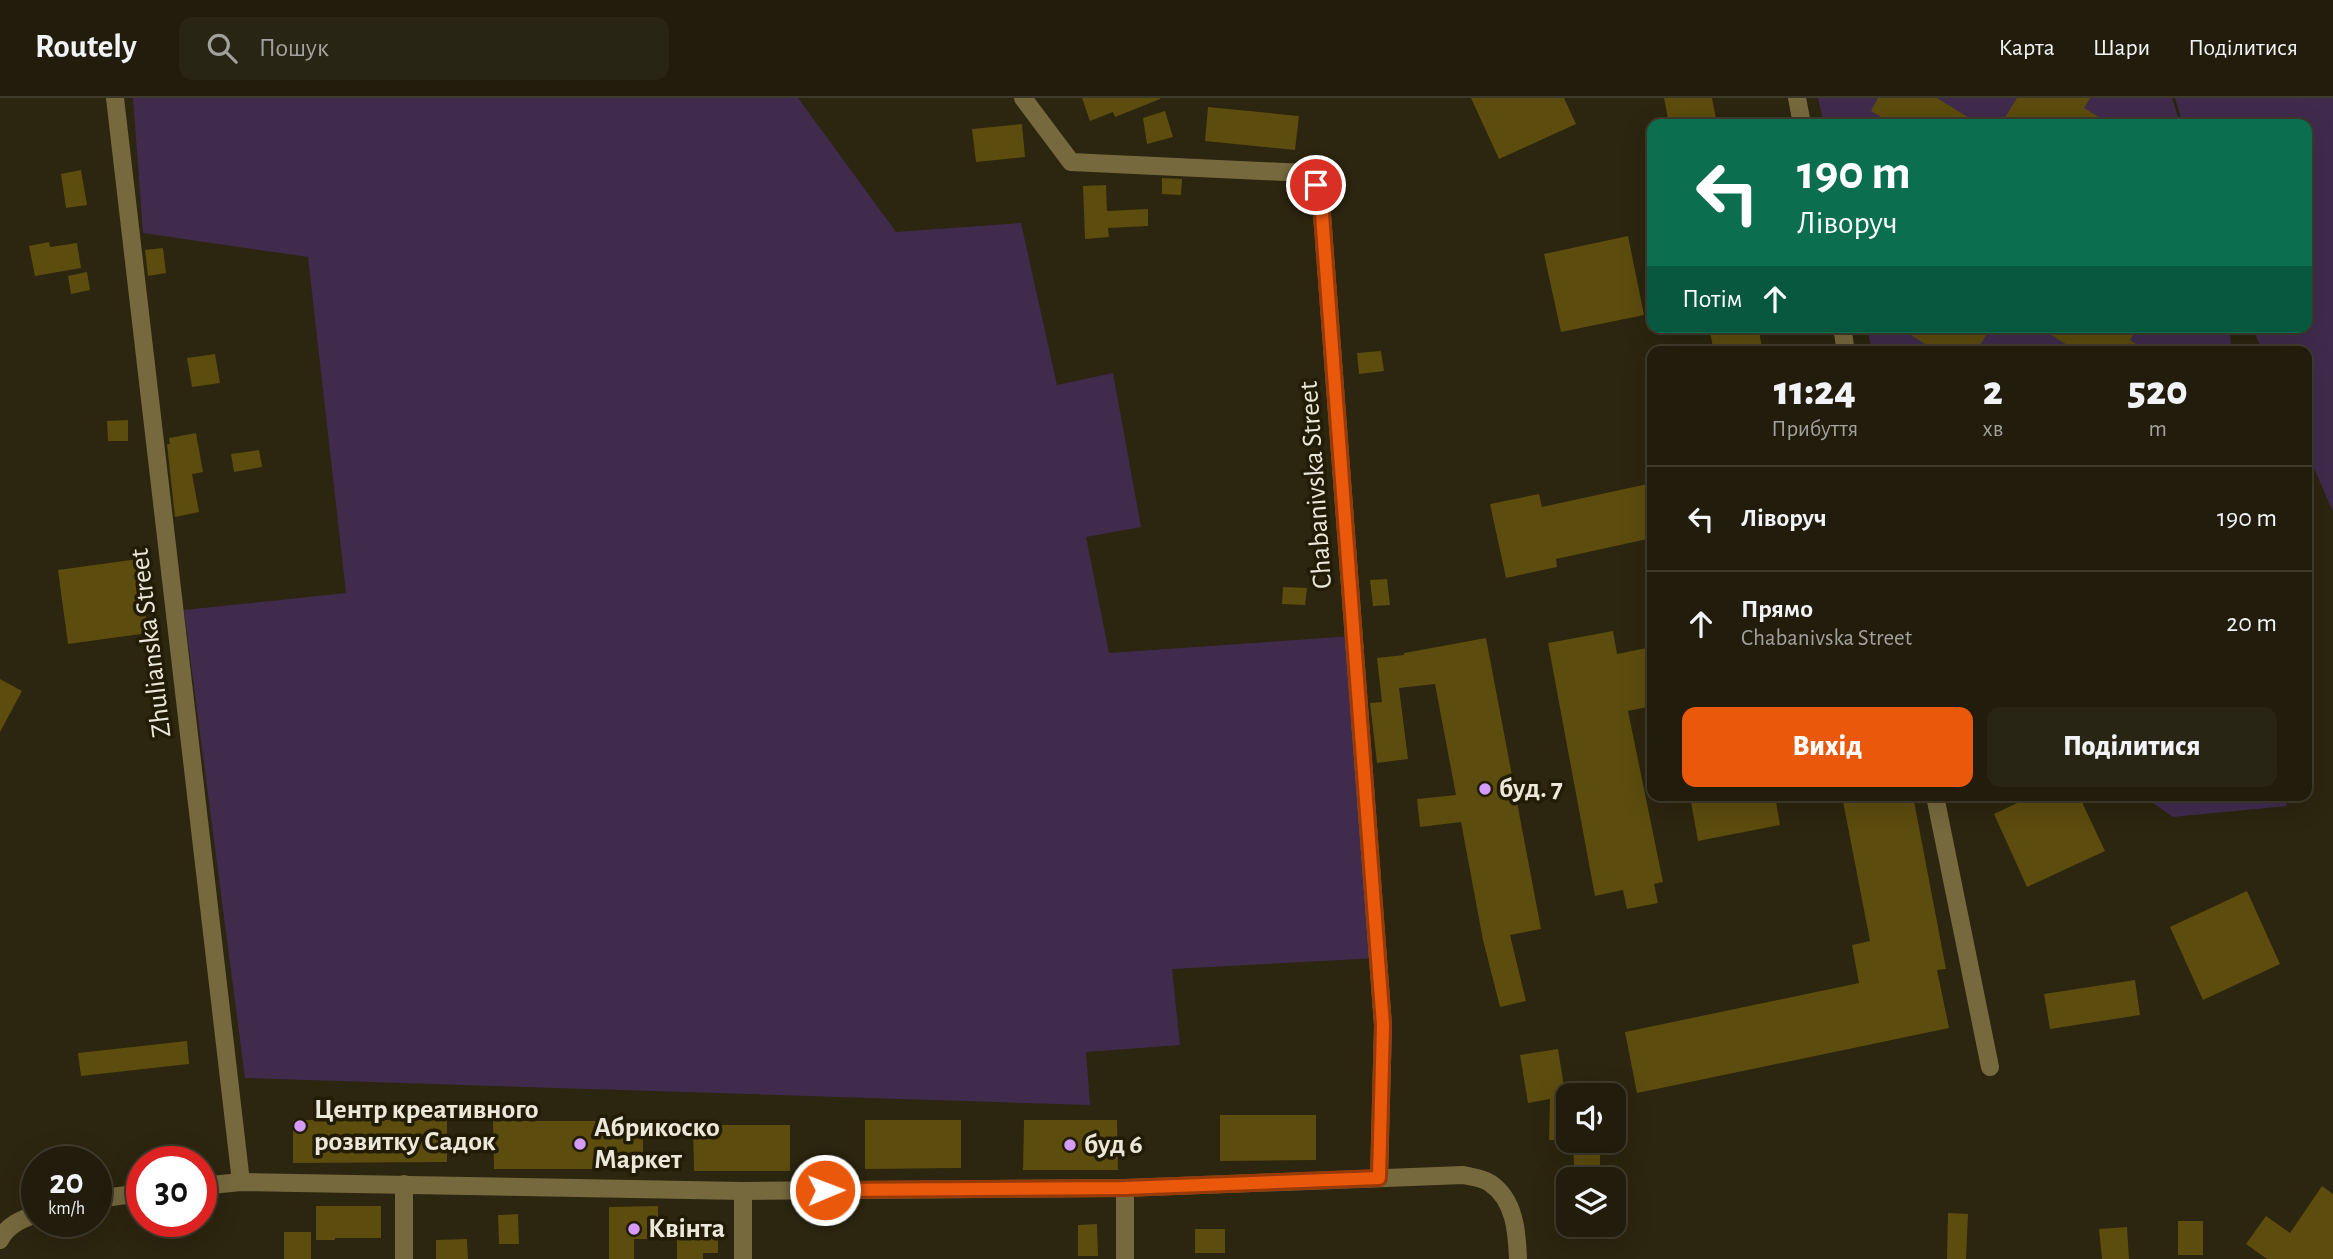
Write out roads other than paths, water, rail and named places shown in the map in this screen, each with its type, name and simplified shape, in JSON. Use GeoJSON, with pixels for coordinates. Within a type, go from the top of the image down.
{"type":"FeatureCollection","features":[{"type":"Feature","properties":{"kind":"street","name":"Zhulianska Street"},"geometry":{"type":"LineString","coordinates":[[115,98],[241,1182]]}},
{"type":"Feature","properties":{"kind":"street","name":"Chabanivska Street"},"geometry":{"type":"LineString","coordinates":[[1023,98],[1071,162],[1305,173],[1316,185],[1321,201],[1383,1025],[1379,1178]]}},
{"type":"Feature","properties":{"kind":"street"},"geometry":{"type":"LineString","coordinates":[[1797,98],[1801,119]]}},
{"type":"Feature","properties":{"kind":"street"},"geometry":{"type":"LineString","coordinates":[[1937,801],[1990,1067]]}},
{"type":"Feature","properties":{"kind":"street"},"geometry":{"type":"LineString","coordinates":[[217,1184],[241,1182],[404,1184],[743,1191],[1125,1188],[1463,1175],[1488,1181],[1499,1191],[1512,1212],[1517,1232],[1518,1259]]}},
{"type":"Feature","properties":{"kind":"street"},"geometry":{"type":"LineString","coordinates":[[404,1184],[404,1259]]}},
{"type":"Feature","properties":{"kind":"street"},"geometry":{"type":"LineString","coordinates":[[1125,1188],[1125,1259]]}},
{"type":"Feature","properties":{"kind":"street"},"geometry":{"type":"LineString","coordinates":[[743,1191],[743,1259]]}},
{"type":"Feature","properties":{"kind":"street"},"geometry":{"type":"LineString","coordinates":[[0,1240],[4,1232],[21,1219]]}},
{"type":"Feature","properties":{"kind":"place","name":"буд. 7"},"geometry":{"type":"Point","coordinates":[1485,789]}},
{"type":"Feature","properties":{"kind":"place","name":"Центр креативного розвитку Садок"},"geometry":{"type":"Point","coordinates":[300,1126]}},
{"type":"Feature","properties":{"kind":"place","name":"Абрикоско Маркет"},"geometry":{"type":"Point","coordinates":[580,1144]}},
{"type":"Feature","properties":{"kind":"place","name":"буд 6"},"geometry":{"type":"Point","coordinates":[1070,1145]}},
{"type":"Feature","properties":{"kind":"place","name":"Квінта"},"geometry":{"type":"Point","coordinates":[634,1229]}}]}
